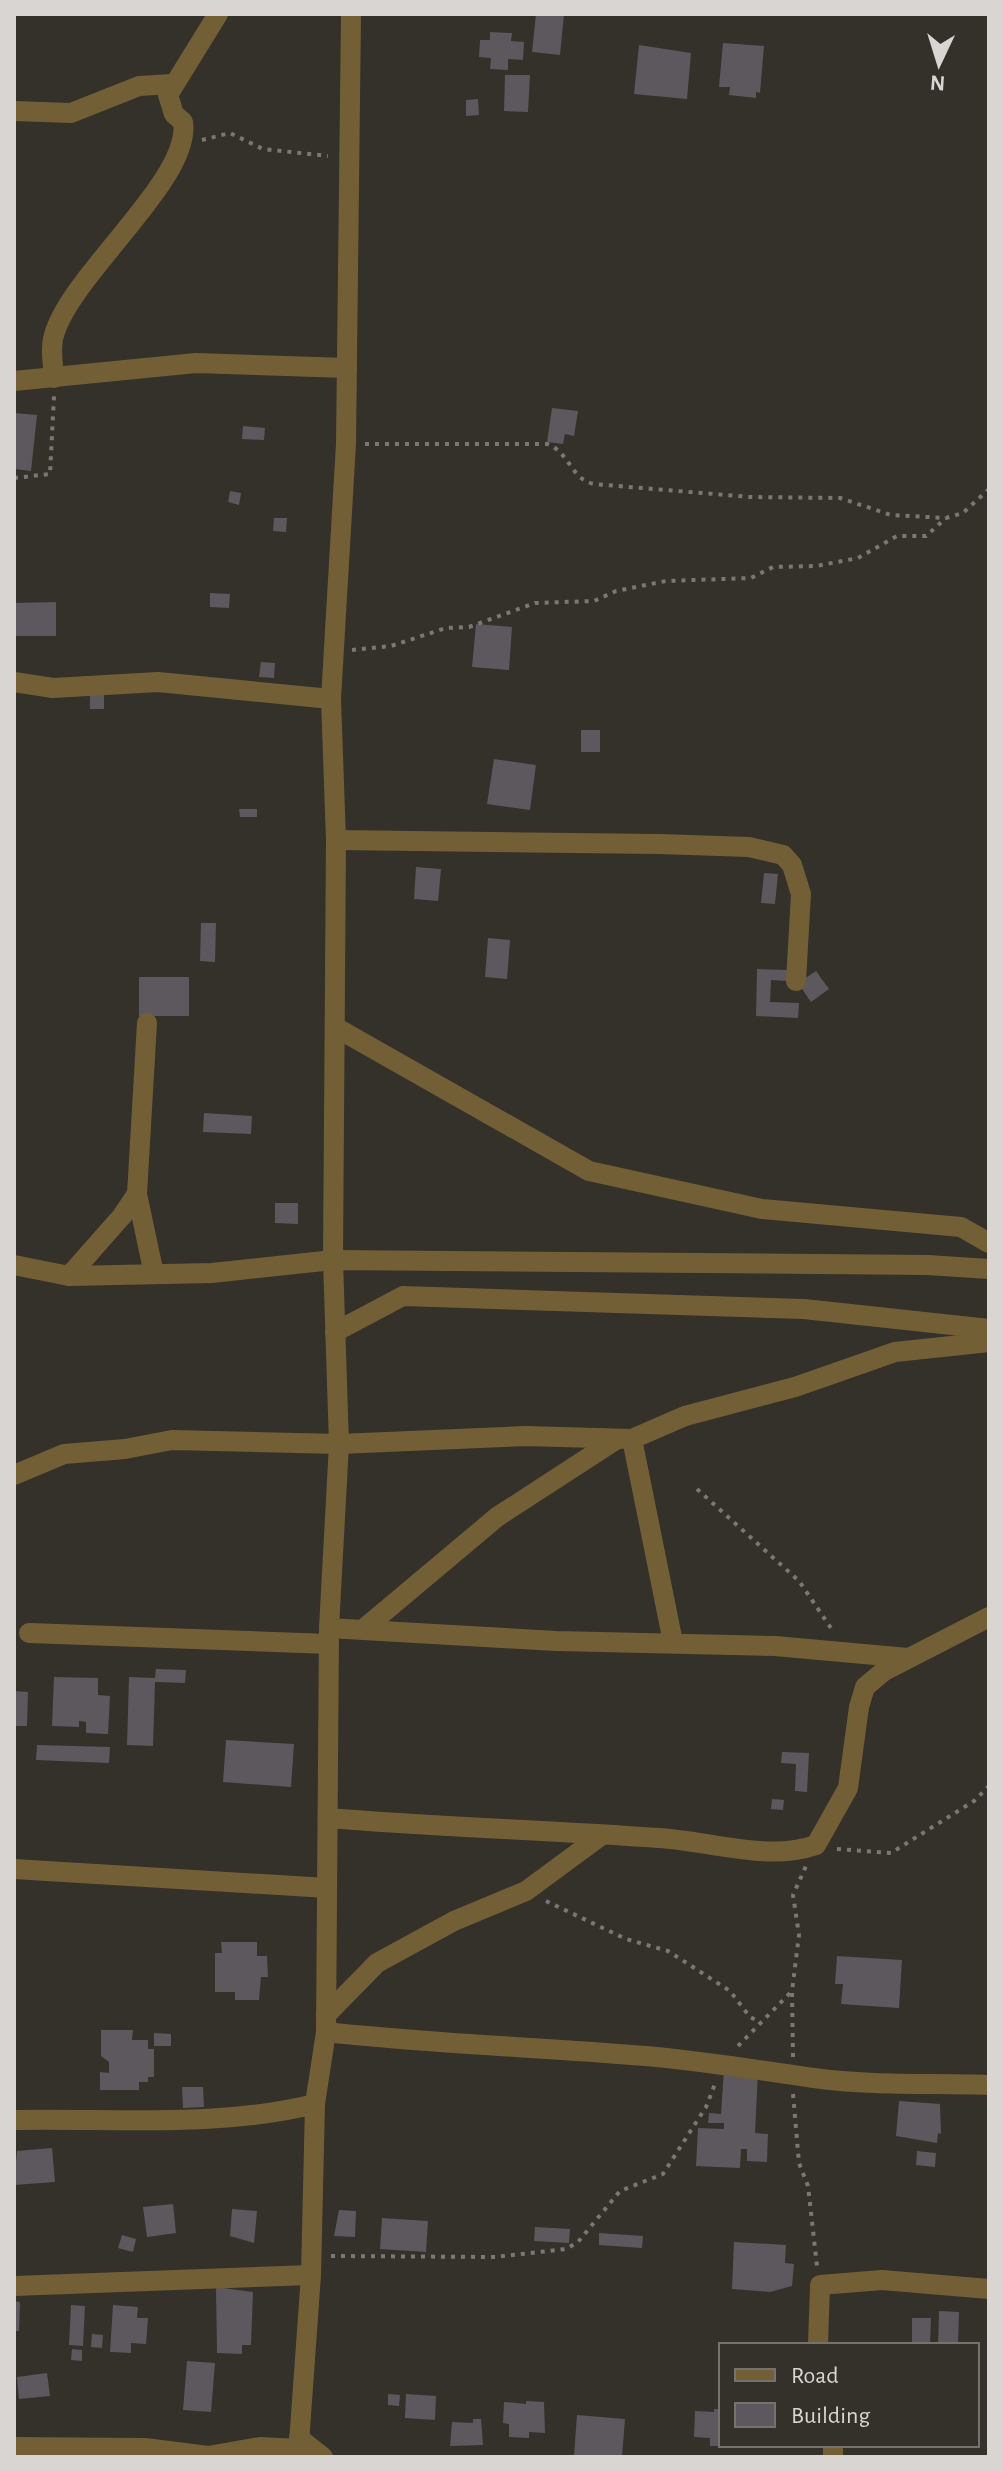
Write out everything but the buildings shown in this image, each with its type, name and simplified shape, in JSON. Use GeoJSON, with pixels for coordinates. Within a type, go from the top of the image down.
{"type":"FeatureCollection","features":[{"type":"Feature","properties":{"kind":"street"},"geometry":{"type":"LineString","coordinates":[[54,378],[53,336],[63,314],[88,277],[156,192],[181,145],[183,122],[169,103],[172,84],[218,14]]}},
{"type":"Feature","properties":{"kind":"street"},"geometry":{"type":"LineString","coordinates":[[298,2448],[312,2265],[315,2104],[326,2024],[329,1636],[339,1444],[333,1260],[336,840],[331,699],[346,444],[351,14]]}},
{"type":"Feature","properties":{"kind":"street"},"geometry":{"type":"LineString","coordinates":[[14,111],[71,113],[128,89],[172,84]]}},
{"type":"Feature","properties":{"kind":"street"},"geometry":{"type":"LineString","coordinates":[[14,381],[196,363],[347,368]]}},
{"type":"Feature","properties":{"kind":"street"},"geometry":{"type":"LineString","coordinates":[[14,682],[53,688],[158,682],[331,699]]}},
{"type":"Feature","properties":{"kind":"street"},"geometry":{"type":"LineString","coordinates":[[336,840],[749,847],[783,855],[792,865],[801,894],[796,981]]}},
{"type":"Feature","properties":{"kind":"street"},"geometry":{"type":"LineString","coordinates":[[147,1023],[137,1194],[154,1274]]}},
{"type":"Feature","properties":{"kind":"street"},"geometry":{"type":"LineString","coordinates":[[335,1027],[589,1171],[762,1209],[961,1227],[989,1243]]}},
{"type":"Feature","properties":{"kind":"street"},"geometry":{"type":"LineString","coordinates":[[69,1276],[122,1216],[137,1194]]}},
{"type":"Feature","properties":{"kind":"street"},"geometry":{"type":"LineString","coordinates":[[14,1265],[69,1276],[212,1273],[333,1260],[928,1265],[989,1269]]}},
{"type":"Feature","properties":{"kind":"street"},"geometry":{"type":"LineString","coordinates":[[335,1332],[403,1296],[804,1309],[989,1329]]}},
{"type":"Feature","properties":{"kind":"street"},"geometry":{"type":"LineString","coordinates":[[366,1627],[497,1517],[624,1439],[685,1416],[795,1387],[895,1352],[989,1342]]}},
{"type":"Feature","properties":{"kind":"street"},"geometry":{"type":"LineString","coordinates":[[14,1475],[64,1454],[125,1449],[172,1440],[339,1444],[525,1436],[624,1439]]}},
{"type":"Feature","properties":{"kind":"street"},"geometry":{"type":"LineString","coordinates":[[624,1439],[673,1642]]}},
{"type":"Feature","properties":{"kind":"street"},"geometry":{"type":"LineString","coordinates":[[328,1818],[674,1839],[793,1853],[816,1845],[848,1788],[859,1707],[865,1687],[884,1671],[989,1617]]}},
{"type":"Feature","properties":{"kind":"street"},"geometry":{"type":"LineString","coordinates":[[29,1633],[329,1636],[366,1627],[556,1641],[673,1642],[910,1658]]}},
{"type":"Feature","properties":{"kind":"street"},"geometry":{"type":"LineString","coordinates":[[326,2024],[377,1963],[454,1921],[526,1891],[602,1835]]}},
{"type":"Feature","properties":{"kind":"street"},"geometry":{"type":"LineString","coordinates":[[14,1869],[327,1888]]}},
{"type":"Feature","properties":{"kind":"street"},"geometry":{"type":"LineString","coordinates":[[326,2024],[423,2043],[461,2042],[723,2064],[884,2084],[989,2085]]}},
{"type":"Feature","properties":{"kind":"street"},"geometry":{"type":"LineString","coordinates":[[14,2120],[217,2118],[285,2112],[315,2104]]}},
{"type":"Feature","properties":{"kind":"street"},"geometry":{"type":"LineString","coordinates":[[14,2286],[312,2265]]}},
{"type":"Feature","properties":{"kind":"street"},"geometry":{"type":"LineString","coordinates":[[818,2343],[820,2285],[859,2279],[989,2289]]}},
{"type":"Feature","properties":{"kind":"street"},"geometry":{"type":"LineString","coordinates":[[14,2447],[145,2448],[208,2456],[260,2447],[298,2448],[323,2457]]}},
{"type":"Feature","properties":{"kind":"path"},"geometry":{"type":"LineString","coordinates":[[181,145],[230,133],[263,149],[347,158]]}},
{"type":"Feature","properties":{"kind":"path"},"geometry":{"type":"LineString","coordinates":[[14,478],[50,474],[54,453],[54,378]]}},
{"type":"Feature","properties":{"kind":"path"},"geometry":{"type":"LineString","coordinates":[[346,444],[547,444],[561,451],[577,477],[594,484],[750,497],[840,498],[891,515],[946,518],[963,513],[989,489]]}},
{"type":"Feature","properties":{"kind":"path"},"geometry":{"type":"LineString","coordinates":[[333,650],[391,646],[446,628],[469,627],[535,603],[594,601],[616,591],[666,581],[751,578],[773,567],[842,562],[858,558],[897,536],[923,537],[946,518]]}},
{"type":"Feature","properties":{"kind":"path"},"geometry":{"type":"LineString","coordinates":[[697,1489],[799,1581],[847,1653]]}},
{"type":"Feature","properties":{"kind":"path"},"geometry":{"type":"LineString","coordinates":[[820,2285],[810,2227],[808,2186],[799,2163],[792,1991],[799,1935],[793,1895],[816,1845],[867,1854],[891,1853],[974,1801],[989,1786]]}},
{"type":"Feature","properties":{"kind":"path"},"geometry":{"type":"LineString","coordinates":[[526,1891],[626,1939],[668,1951],[730,1991],[750,2017],[760,2022]]}},
{"type":"Feature","properties":{"kind":"path"},"geometry":{"type":"LineString","coordinates":[[312,2265],[495,2257],[566,2249],[578,2242],[620,2191],[663,2174],[706,2107],[723,2064],[792,1991]]}}]}
